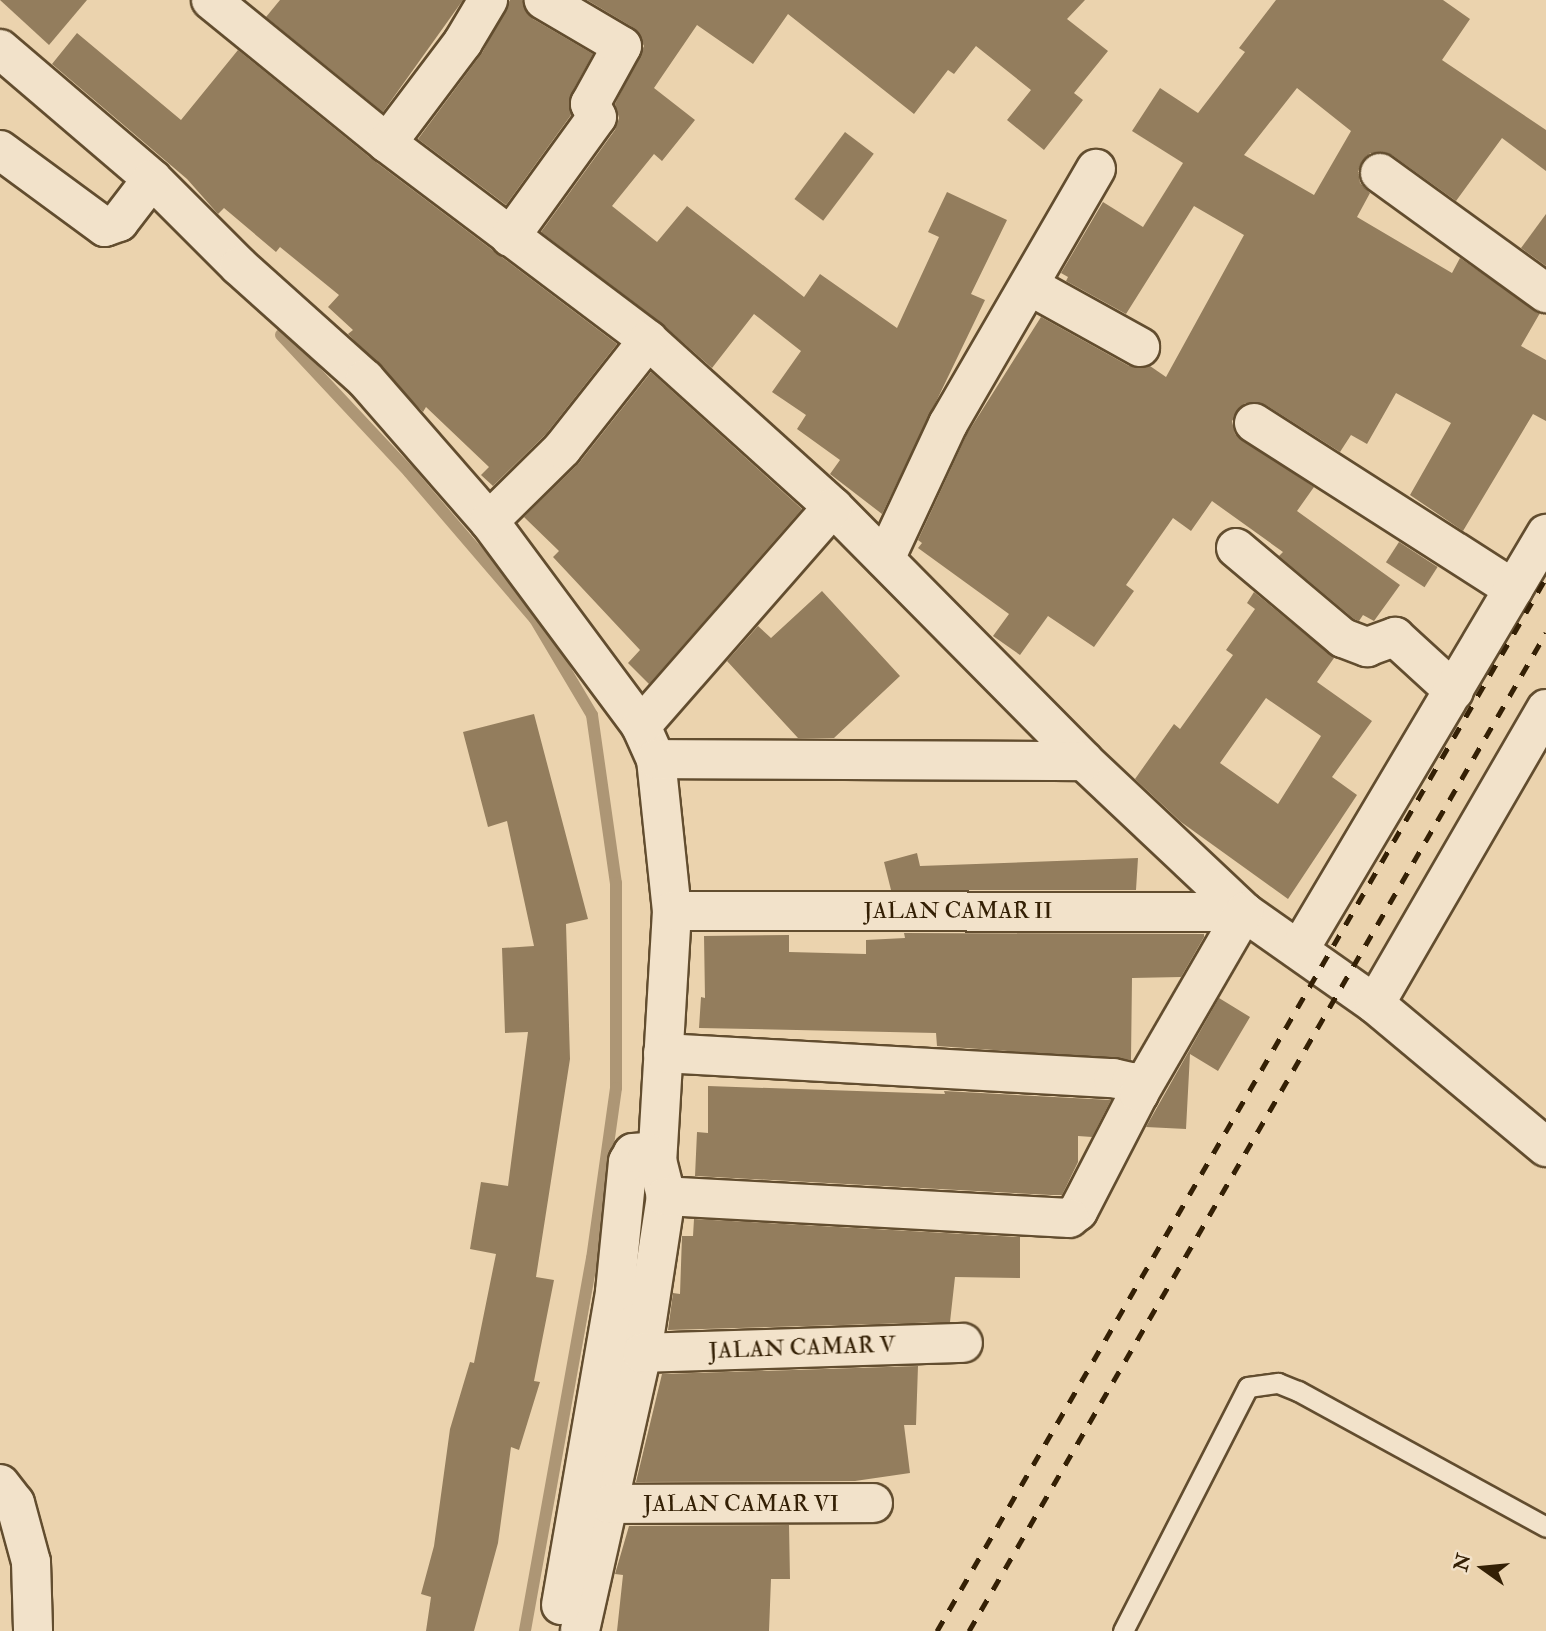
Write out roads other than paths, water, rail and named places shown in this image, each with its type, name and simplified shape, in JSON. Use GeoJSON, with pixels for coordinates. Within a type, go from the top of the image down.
{"type":"FeatureCollection","features":[{"type":"Feature","properties":{"kind":"street"},"geometry":{"type":"LineString","coordinates":[[211,0],[387,143],[648,340],[833,507],[1084,761],[1244,912],[1375,1004],[1546,1147]]}},
{"type":"Feature","properties":{"kind":"street"},"geometry":{"type":"LineString","coordinates":[[387,143],[463,42],[488,0]]}},
{"type":"Feature","properties":{"kind":"street"},"geometry":{"type":"LineString","coordinates":[[510,237],[597,117],[590,104],[622,46],[544,0]]}},
{"type":"Feature","properties":{"kind":"street"},"geometry":{"type":"LineString","coordinates":[[0,49],[152,179],[239,266],[365,379],[489,521],[649,743],[672,911],[657,1160],[666,1196],[642,1353],[580,1631]]}},
{"type":"Feature","properties":{"kind":"street"},"geometry":{"type":"LineString","coordinates":[[0,150],[105,227],[119,222],[152,179]]}},
{"type":"Feature","properties":{"kind":"street"},"geometry":{"type":"LineString","coordinates":[[885,559],[948,424],[1096,169]]}},
{"type":"Feature","properties":{"kind":"street"},"geometry":{"type":"LineString","coordinates":[[1380,173],[1546,293]]}},
{"type":"Feature","properties":{"kind":"street"},"geometry":{"type":"LineString","coordinates":[[1030,286],[1140,347]]}},
{"type":"Feature","properties":{"kind":"street"},"geometry":{"type":"LineString","coordinates":[[489,521],[562,449],[648,340]]}},
{"type":"Feature","properties":{"kind":"street"},"geometry":{"type":"LineString","coordinates":[[1254,423],[1514,589]]}},
{"type":"Feature","properties":{"kind":"street"},"geometry":{"type":"LineString","coordinates":[[649,743],[833,507]]}},
{"type":"Feature","properties":{"kind":"street"},"geometry":{"type":"LineString","coordinates":[[1299,950],[1546,534]]}},
{"type":"Feature","properties":{"kind":"street"},"geometry":{"type":"LineString","coordinates":[[1237,548],[1343,638],[1367,647],[1395,637],[1454,691]]}},
{"type":"Feature","properties":{"kind":"street"},"geometry":{"type":"LineString","coordinates":[[1375,1004],[1546,709]]}},
{"type":"Feature","properties":{"kind":"street"},"geometry":{"type":"LineString","coordinates":[[649,743],[1084,761]]}},
{"type":"Feature","properties":{"kind":"street","name":"JALAN CAMAR II"},"geometry":{"type":"LineString","coordinates":[[672,911],[1244,912]]}},
{"type":"Feature","properties":{"kind":"street"},"geometry":{"type":"LineString","coordinates":[[666,1196],[1069,1218],[1078,1211],[1139,1093],[1244,912]]}},
{"type":"Feature","properties":{"kind":"street"},"geometry":{"type":"LineString","coordinates":[[663,1053],[1113,1078],[1131,1082],[1139,1093]]}},
{"type":"Feature","properties":{"kind":"street"},"geometry":{"type":"LineString","coordinates":[[555,1631],[615,1292],[628,1162],[633,1153],[647,1152],[657,1160]]}},
{"type":"Feature","properties":{"kind":"street","name":"JALAN CAMAR V"},"geometry":{"type":"LineString","coordinates":[[642,1353],[963,1343]]}},
{"type":"Feature","properties":{"kind":"street"},"geometry":{"type":"LineString","coordinates":[[0,1484],[15,1503],[31,1562],[33,1631]]}},
{"type":"Feature","properties":{"kind":"street","name":"JALAN CAMAR VI"},"geometry":{"type":"LineString","coordinates":[[610,1504],[873,1503]]}},
{"type":"Feature","properties":{"kind":"lane"},"geometry":{"type":"LineString","coordinates":[[1123,1631],[1248,1387],[1278,1383],[1298,1391],[1546,1527]]}},
{"type":"Feature","properties":{"kind":"waterway"},"geometry":{"type":"LineString","coordinates":[[281,335],[409,472],[535,619],[592,715],[616,883],[616,1088],[592,1258],[525,1631]]}},
{"type":"Feature","properties":{"kind":"railway"},"geometry":{"type":"LineString","coordinates":[[937,1631],[1546,578]]}},
{"type":"Feature","properties":{"kind":"railway"},"geometry":{"type":"LineString","coordinates":[[969,1631],[1546,633]]}}]}
